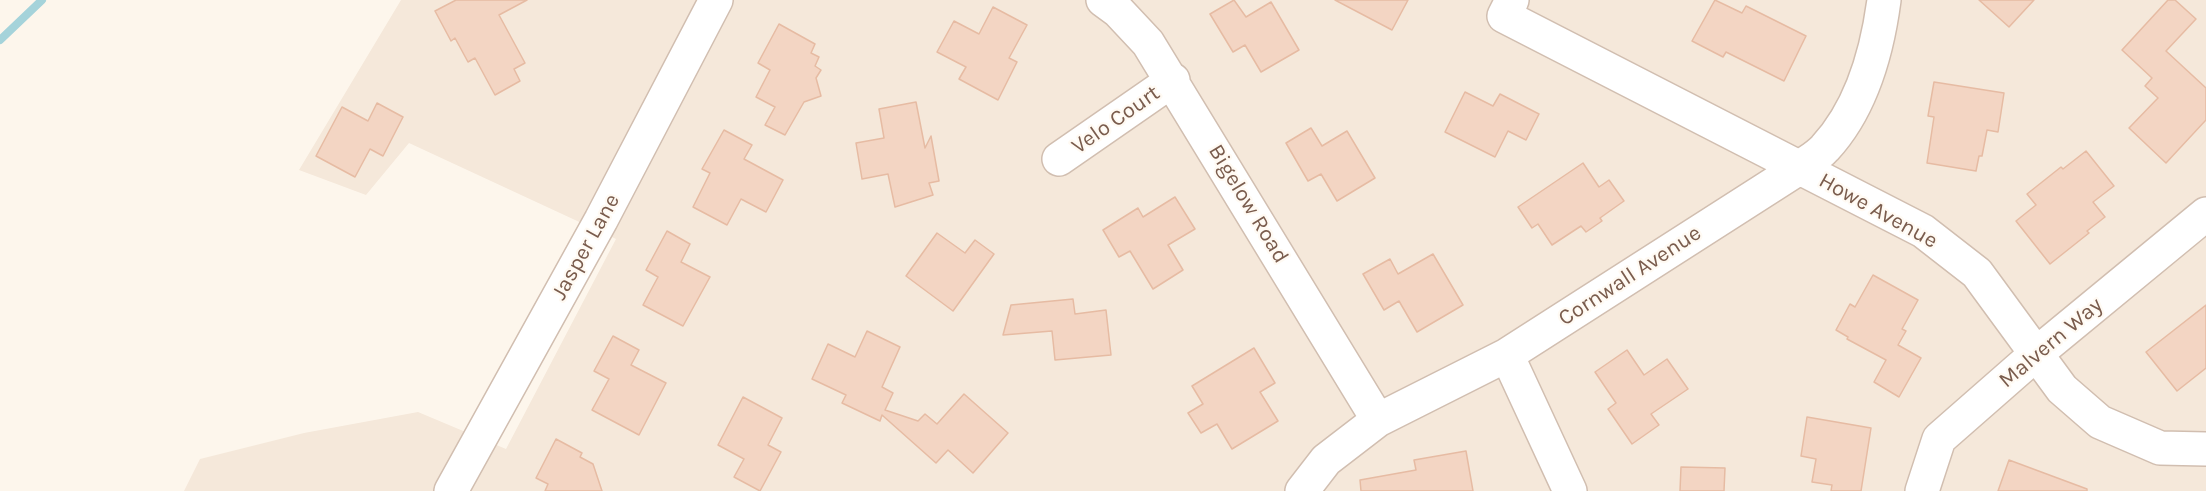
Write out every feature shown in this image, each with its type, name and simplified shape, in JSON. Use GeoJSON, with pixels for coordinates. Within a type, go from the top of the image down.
{"type":"FeatureCollection","features":[{"type":"Feature","properties":{"kind":"street","name":"Jasper Lane"},"geometry":{"type":"LineString","coordinates":[[451,491],[601,220],[716,0]]}},
{"type":"Feature","properties":{"kind":"street","name":"Bigelow Road"},"geometry":{"type":"LineString","coordinates":[[1103,0],[1118,11],[1148,43],[1173,80],[1378,420]]}},
{"type":"Feature","properties":{"kind":"street","name":"Cornwall Avenue"},"geometry":{"type":"LineString","coordinates":[[1302,491],[1326,460],[1378,420],[1507,355],[1799,168],[1824,148],[1857,103],[1879,38],[1884,0]]}},
{"type":"Feature","properties":{"kind":"street","name":"Howe Avenue"},"geometry":{"type":"LineString","coordinates":[[1508,8],[1799,168],[1923,231],[1977,273],[2062,389],[2100,422],[2160,448],[2206,449]]}},
{"type":"Feature","properties":{"kind":"street","name":"Velo Court"},"geometry":{"type":"LineString","coordinates":[[1059,159],[1173,80]]}},
{"type":"Feature","properties":{"kind":"street","name":"Malvern Way"},"geometry":{"type":"LineString","coordinates":[[1922,491],[1939,439],[2036,354],[2206,214]]}},
{"type":"Feature","properties":{"kind":"street"},"geometry":{"type":"LineString","coordinates":[[1507,355],[1570,491]]}},
{"type":"Feature","properties":{"kind":"shaded area"},"geometry":{"type":"Polygon","coordinates":[[[401,0],[2206,0],[2206,491],[184,491],[200,459],[304,433],[418,412],[506,449],[616,239],[409,143],[366,195],[299,170],[401,0]]]}},
{"type":"Feature","properties":{"kind":"building"},"geometry":{"type":"Polygon","coordinates":[[[456,0],[527,0],[499,15],[525,63],[514,69],[520,81],[495,95],[475,58],[468,62],[455,38],[451,41],[435,11],[456,0]]]}},
{"type":"Feature","properties":{"kind":"building"},"geometry":{"type":"Polygon","coordinates":[[[1234,0],[1246,17],[1271,2],[1299,50],[1261,72],[1245,45],[1233,52],[1210,14],[1234,0]]]}},
{"type":"Feature","properties":{"kind":"building"},"geometry":{"type":"Polygon","coordinates":[[[1335,0],[1408,0],[1392,30],[1335,0]]]}},
{"type":"Feature","properties":{"kind":"building"},"geometry":{"type":"Polygon","coordinates":[[[1715,0],[1742,13],[1746,6],[1806,36],[1784,81],[1726,52],[1723,57],[1692,41],[1715,0]]]}},
{"type":"Feature","properties":{"kind":"building"},"geometry":{"type":"Polygon","coordinates":[[[1979,0],[2034,0],[2009,27],[1979,0]]]}},
{"type":"Feature","properties":{"kind":"building"},"geometry":{"type":"Polygon","coordinates":[[[2168,0],[2175,0],[2196,19],[2166,51],[2206,88],[2206,120],[2166,163],[2129,128],[2158,98],[2145,86],[2152,78],[2122,50],[2168,0]]]}},
{"type":"Feature","properties":{"kind":"building"},"geometry":{"type":"Polygon","coordinates":[[[993,7],[1027,25],[1009,58],[1017,62],[998,100],[959,79],[966,67],[937,52],[954,21],[979,34],[993,7]]]}},
{"type":"Feature","properties":{"kind":"building"},"geometry":{"type":"Polygon","coordinates":[[[779,24],[815,44],[811,53],[819,57],[815,66],[821,70],[816,78],[821,96],[804,102],[785,135],[765,125],[775,107],[756,97],[770,70],[758,63],[779,24]]]}},
{"type":"Feature","properties":{"kind":"building"},"geometry":{"type":"Polygon","coordinates":[[[1934,82],[2004,93],[1998,132],[1987,130],[1982,156],[1979,156],[1976,171],[1927,163],[1934,117],[1928,116],[1934,82]]]}},
{"type":"Feature","properties":{"kind":"building"},"geometry":{"type":"Polygon","coordinates":[[[1465,92],[1493,106],[1500,94],[1539,114],[1526,140],[1508,131],[1495,157],[1445,132],[1465,92]]]}},
{"type":"Feature","properties":{"kind":"building"},"geometry":{"type":"Polygon","coordinates":[[[916,102],[925,148],[931,136],[939,181],[929,183],[933,195],[895,207],[888,174],[862,179],[856,143],[884,138],[879,109],[916,102]]]}},
{"type":"Feature","properties":{"kind":"building"},"geometry":{"type":"Polygon","coordinates":[[[377,103],[403,117],[383,156],[370,149],[355,177],[316,156],[342,107],[368,121],[377,103]]]}},
{"type":"Feature","properties":{"kind":"building"},"geometry":{"type":"Polygon","coordinates":[[[1311,128],[1322,146],[1347,131],[1375,178],[1337,201],[1321,174],[1308,181],[1286,143],[1311,128]]]}},
{"type":"Feature","properties":{"kind":"building"},"geometry":{"type":"Polygon","coordinates":[[[724,130],[752,145],[744,159],[783,180],[766,212],[741,199],[727,225],[693,207],[710,173],[702,169],[724,130]]]}},
{"type":"Feature","properties":{"kind":"building"},"geometry":{"type":"Polygon","coordinates":[[[2086,151],[2114,186],[2093,202],[2105,217],[2050,264],[2016,221],[2036,205],[2027,194],[2086,151]]]}},
{"type":"Feature","properties":{"kind":"building"},"geometry":{"type":"Polygon","coordinates":[[[1583,163],[1599,187],[1609,180],[1624,201],[1600,218],[1602,221],[1586,232],[1581,226],[1552,245],[1538,224],[1532,228],[1518,207],[1583,163]]]}},
{"type":"Feature","properties":{"kind":"building"},"geometry":{"type":"Polygon","coordinates":[[[1175,197],[1195,229],[1168,245],[1183,270],[1153,289],[1130,251],[1119,257],[1103,230],[1138,208],[1143,217],[1175,197]]]}},
{"type":"Feature","properties":{"kind":"building"},"geometry":{"type":"Polygon","coordinates":[[[667,231],[690,244],[681,262],[710,277],[683,326],[643,305],[658,277],[646,270],[667,231]]]}},
{"type":"Feature","properties":{"kind":"building"},"geometry":{"type":"Polygon","coordinates":[[[937,233],[965,253],[975,240],[994,254],[953,311],[906,276],[937,233]]]}},
{"type":"Feature","properties":{"kind":"building"},"geometry":{"type":"Polygon","coordinates":[[[1433,254],[1463,305],[1417,332],[1399,301],[1384,310],[1363,274],[1390,259],[1398,274],[1433,254]]]}},
{"type":"Feature","properties":{"kind":"building"},"geometry":{"type":"Polygon","coordinates":[[[1873,275],[1918,300],[1902,329],[1906,331],[1898,345],[1921,358],[1899,397],[1874,382],[1886,360],[1847,339],[1848,337],[1836,330],[1850,304],[1855,307],[1873,275]]]}},
{"type":"Feature","properties":{"kind":"building"},"geometry":{"type":"Polygon","coordinates":[[[1073,299],[1075,314],[1106,310],[1111,355],[1055,360],[1052,331],[1003,335],[1011,305],[1073,299]]]}},
{"type":"Feature","properties":{"kind":"building"},"geometry":{"type":"Polygon","coordinates":[[[2206,305],[2206,368],[2177,391],[2146,352],[2206,305]]]}},
{"type":"Feature","properties":{"kind":"building"},"geometry":{"type":"Polygon","coordinates":[[[867,331],[900,347],[882,387],[893,393],[885,410],[918,421],[925,414],[937,424],[964,394],[1008,433],[973,473],[948,450],[936,463],[882,415],[880,421],[842,403],[846,395],[812,379],[828,344],[855,357],[867,331]]]}},
{"type":"Feature","properties":{"kind":"building"},"geometry":{"type":"Polygon","coordinates":[[[613,336],[639,350],[631,365],[666,383],[639,435],[592,410],[609,379],[594,371],[613,336]]]}},
{"type":"Feature","properties":{"kind":"building"},"geometry":{"type":"Polygon","coordinates":[[[1254,348],[1275,383],[1260,392],[1278,421],[1232,449],[1217,424],[1201,433],[1188,413],[1203,404],[1192,386],[1254,348]]]}},
{"type":"Feature","properties":{"kind":"building"},"geometry":{"type":"Polygon","coordinates":[[[1627,350],[1644,375],[1667,359],[1688,389],[1651,414],[1659,425],[1632,444],[1608,409],[1616,403],[1595,372],[1627,350]]]}},
{"type":"Feature","properties":{"kind":"building"},"geometry":{"type":"Polygon","coordinates":[[[743,397],[782,418],[768,445],[781,452],[760,491],[734,477],[744,459],[718,445],[743,397]]]}},
{"type":"Feature","properties":{"kind":"building"},"geometry":{"type":"Polygon","coordinates":[[[1807,417],[1871,428],[1861,491],[1831,491],[1832,485],[1812,482],[1816,459],[1801,456],[1807,417]]]}},
{"type":"Feature","properties":{"kind":"building"},"geometry":{"type":"Polygon","coordinates":[[[556,439],[582,453],[580,457],[593,464],[602,491],[545,491],[548,484],[536,478],[556,439]]]}},
{"type":"Feature","properties":{"kind":"building"},"geometry":{"type":"Polygon","coordinates":[[[1466,451],[1473,491],[1361,491],[1360,480],[1416,470],[1414,460],[1466,451]]]}},
{"type":"Feature","properties":{"kind":"building"},"geometry":{"type":"Polygon","coordinates":[[[2009,460],[2087,489],[2087,491],[1998,491],[2009,460]]]}},
{"type":"Feature","properties":{"kind":"building"},"geometry":{"type":"Polygon","coordinates":[[[1681,467],[1725,468],[1724,491],[1680,491],[1681,467]]]}},
{"type":"Feature","properties":{"kind":"waterway"},"geometry":{"type":"LineString","coordinates":[[0,40],[42,0]]}}]}
